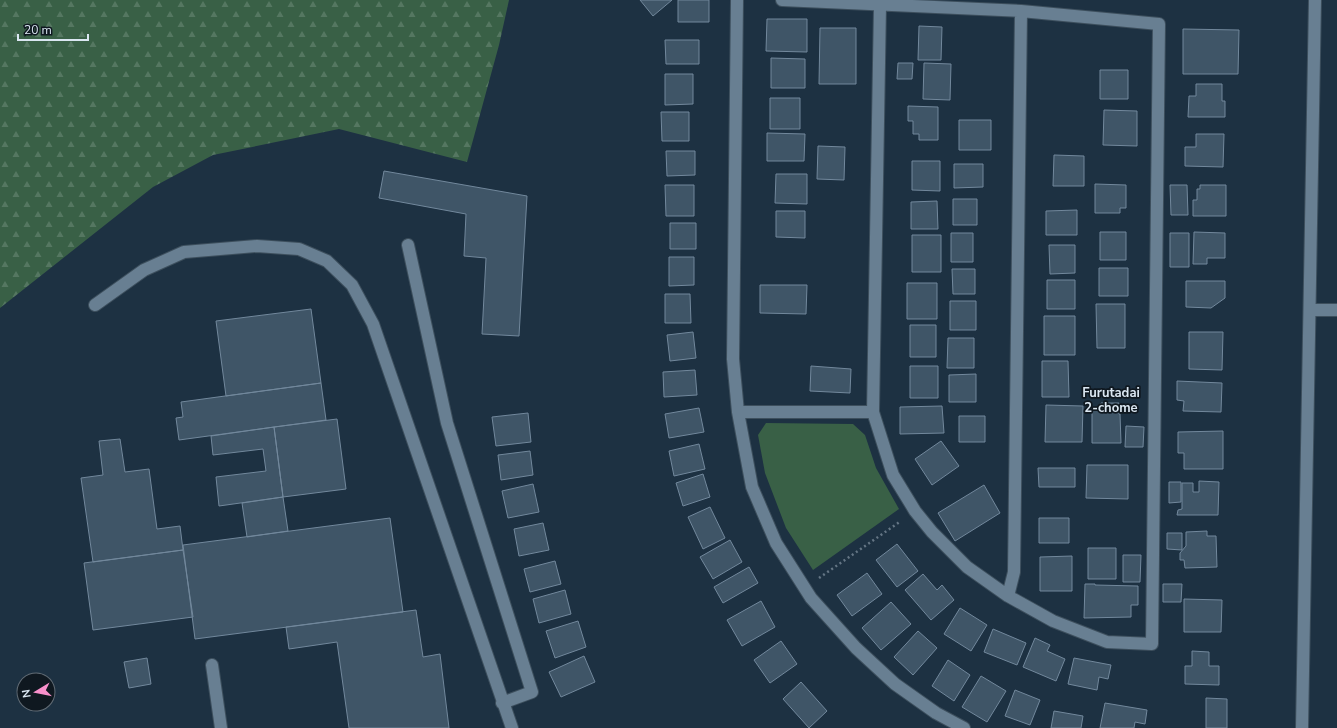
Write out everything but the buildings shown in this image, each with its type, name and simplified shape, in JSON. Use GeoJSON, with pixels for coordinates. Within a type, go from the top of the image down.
{"type":"FeatureCollection","features":[{"type":"Feature","properties":{"kind":"street"},"geometry":{"type":"LineString","coordinates":[[738,0],[733,359],[738,412],[752,487],[776,543],[811,598],[856,648],[895,684],[936,713],[964,728]]}},
{"type":"Feature","properties":{"kind":"street"},"geometry":{"type":"LineString","coordinates":[[782,0],[1021,12],[1158,24],[1152,644],[1107,642],[1053,622],[1008,596],[966,567],[932,532],[915,511],[893,475],[873,412],[880,5]]}},
{"type":"Feature","properties":{"kind":"street"},"geometry":{"type":"LineString","coordinates":[[1302,728],[1315,0]]}},
{"type":"Feature","properties":{"kind":"street"},"geometry":{"type":"LineString","coordinates":[[1008,596],[1014,572],[1021,12]]}},
{"type":"Feature","properties":{"kind":"street"},"geometry":{"type":"LineString","coordinates":[[95,305],[144,270],[184,252],[191,251],[257,246],[299,249],[327,261],[352,285],[373,324],[512,728]]}},
{"type":"Feature","properties":{"kind":"street"},"geometry":{"type":"LineString","coordinates":[[408,246],[447,423],[532,692],[502,702]]}},
{"type":"Feature","properties":{"kind":"street"},"geometry":{"type":"LineString","coordinates":[[1310,310],[1337,310]]}},
{"type":"Feature","properties":{"kind":"street"},"geometry":{"type":"LineString","coordinates":[[738,412],[873,412]]}},
{"type":"Feature","properties":{"kind":"street"},"geometry":{"type":"LineString","coordinates":[[212,664],[221,728]]}},
{"type":"Feature","properties":{"kind":"path"},"geometry":{"type":"LineString","coordinates":[[814,582],[915,511]]}},
{"type":"Feature","properties":{"kind":"green space"},"geometry":{"type":"Polygon","coordinates":[[[0,0],[509,0],[499,45],[467,162],[339,129],[213,155],[153,187],[0,308],[0,0]]]}},
{"type":"Feature","properties":{"kind":"green space"},"geometry":{"type":"Polygon","coordinates":[[[766,423],[853,424],[865,435],[876,468],[899,509],[813,570],[786,528],[765,473],[758,435],[766,423]]]}},
{"type":"Feature","properties":{"kind":"district","name":"Furutadai 2-chome"},"geometry":{"type":"Point","coordinates":[1111,400]}}]}
